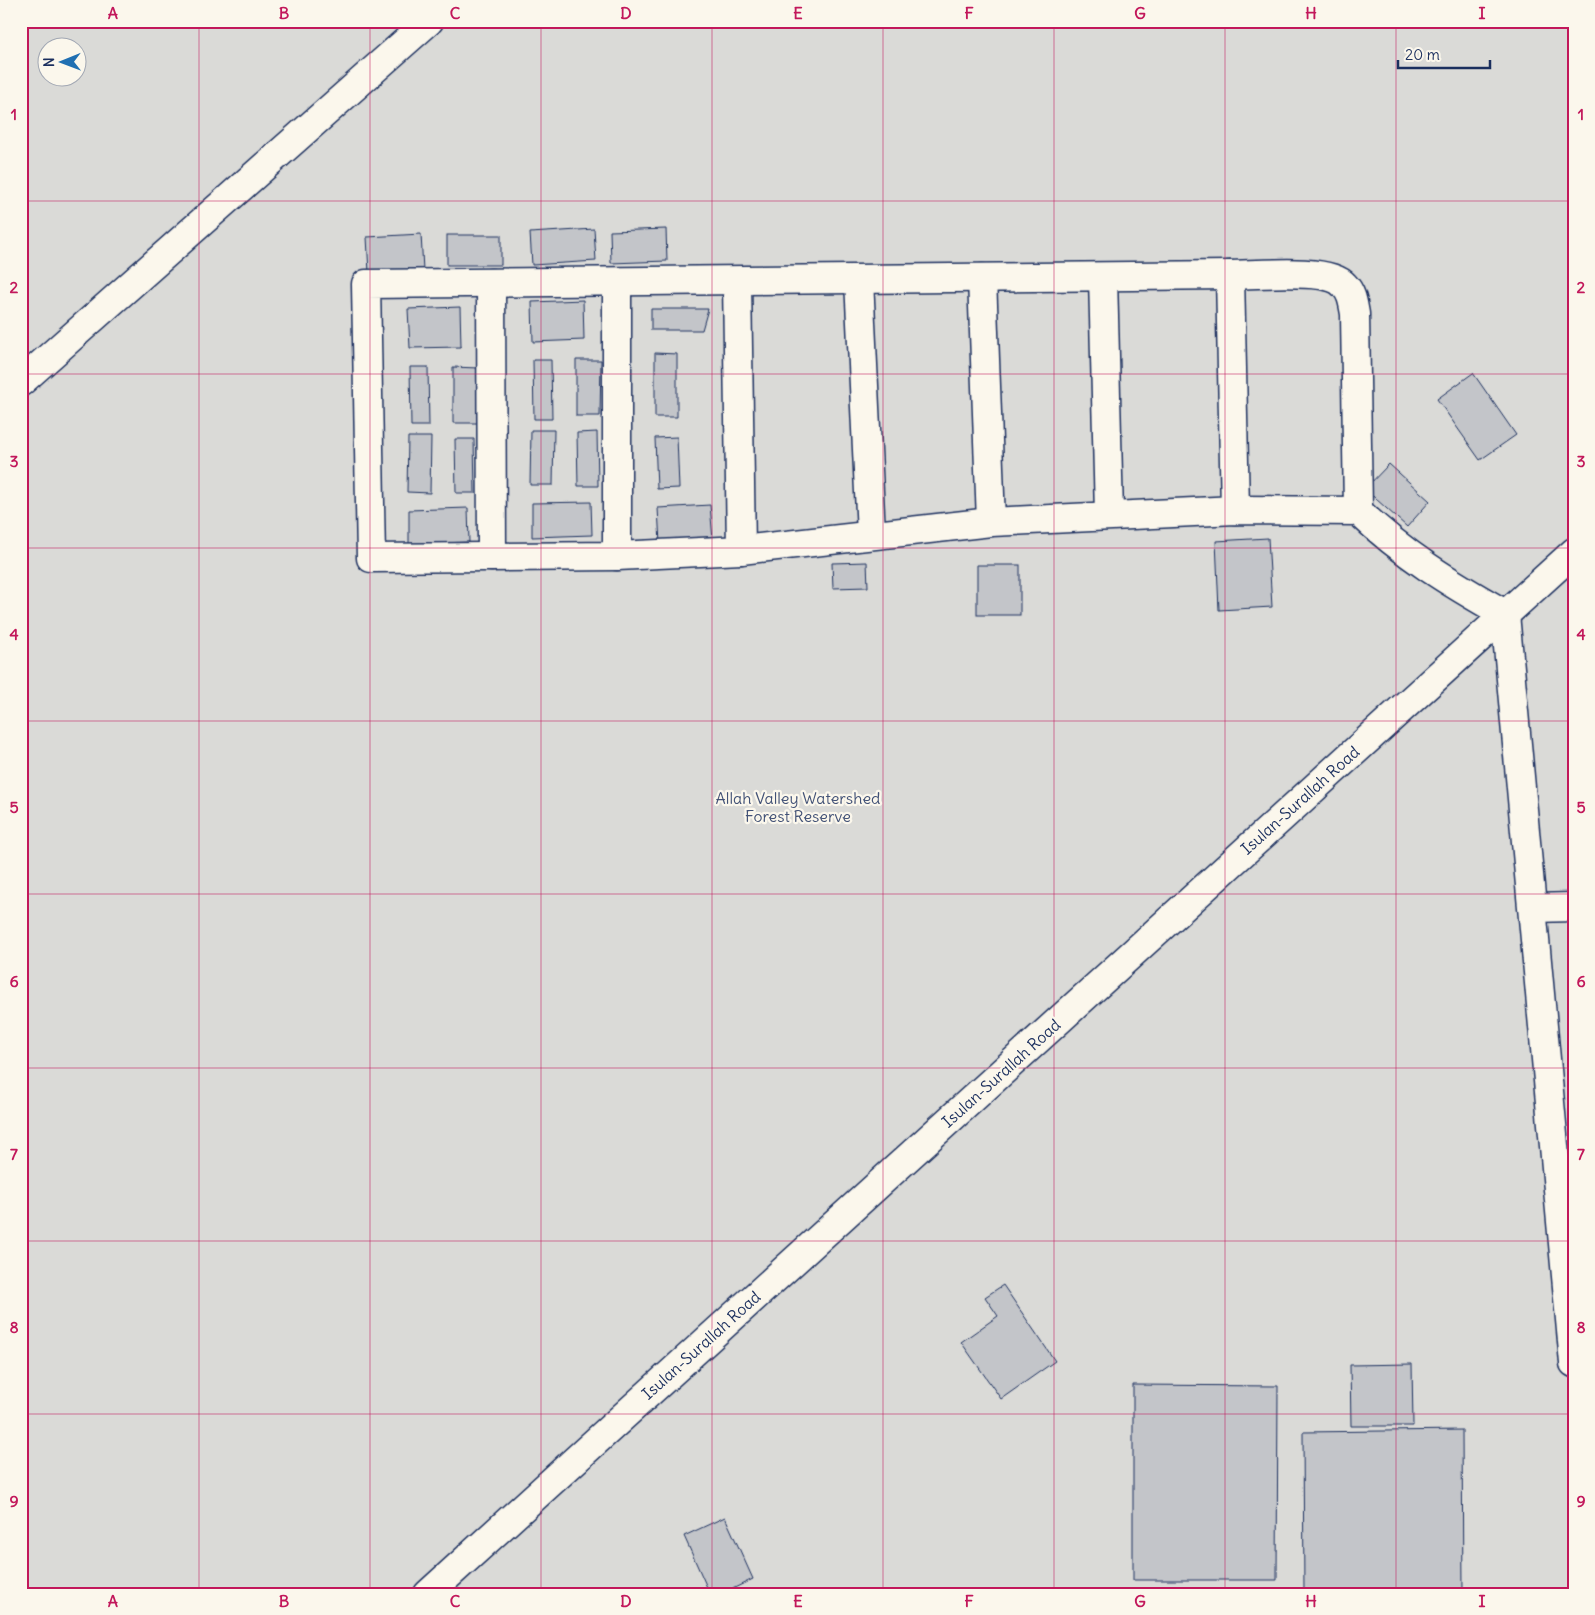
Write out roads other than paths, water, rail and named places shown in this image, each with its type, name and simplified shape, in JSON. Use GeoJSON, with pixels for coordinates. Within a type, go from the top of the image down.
{"type":"FeatureCollection","features":[{"type":"Feature","properties":{"kind":"main road"},"geometry":{"type":"LineString","coordinates":[[21,382],[429,21]]}},
{"type":"Feature","properties":{"kind":"main road"},"geometry":{"type":"LineString","coordinates":[[1230,275],[1235,510]]}},
{"type":"Feature","properties":{"kind":"main road"},"geometry":{"type":"LineString","coordinates":[[1358,511],[1355,314],[1352,297],[1344,284],[1332,277],[1317,275],[1230,275],[366,284],[371,558],[618,556],[741,550],[991,522],[1235,510],[1358,511],[1387,539],[1414,560],[1441,578],[1505,614],[1573,1346]]}},
{"type":"Feature","properties":{"kind":"main road"},"geometry":{"type":"LineString","coordinates":[[1104,277],[1109,515]]}},
{"type":"Feature","properties":{"kind":"main road"},"geometry":{"type":"LineString","coordinates":[[982,278],[991,522]]}},
{"type":"Feature","properties":{"kind":"main road"},"geometry":{"type":"LineString","coordinates":[[859,280],[871,534]]}},
{"type":"Feature","properties":{"kind":"main road"},"geometry":{"type":"LineString","coordinates":[[737,281],[741,550]]}},
{"type":"Feature","properties":{"kind":"main road"},"geometry":{"type":"LineString","coordinates":[[617,282],[618,556]]}},
{"type":"Feature","properties":{"kind":"main road"},"geometry":{"type":"LineString","coordinates":[[491,283],[492,557]]}},
{"type":"Feature","properties":{"kind":"main road","name":"Isulan-Surallah Road"},"geometry":{"type":"LineString","coordinates":[[428,1594],[1574,552]]}},
{"type":"Feature","properties":{"kind":"main road"},"geometry":{"type":"LineString","coordinates":[[1533,908],[1574,907]]}},
{"type":"Feature","properties":{"kind":"park label","name":"Allah Valley Watershed Forest Reserve"},"geometry":{"type":"Point","coordinates":[798,807]}}]}
